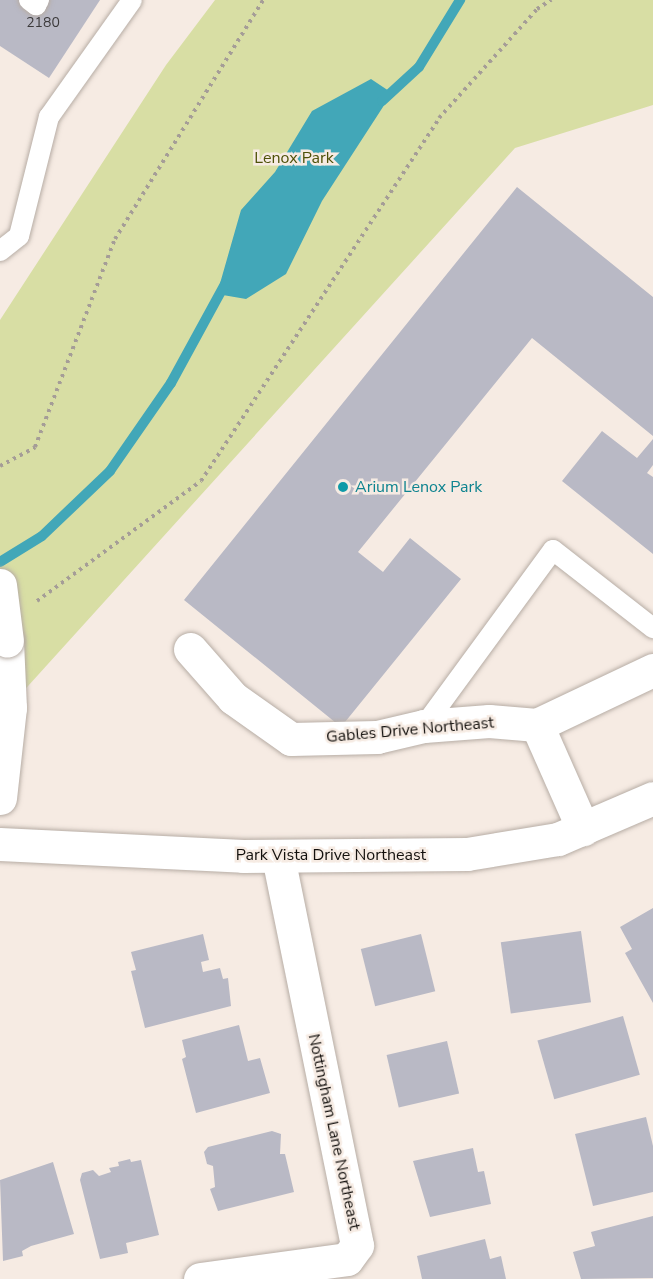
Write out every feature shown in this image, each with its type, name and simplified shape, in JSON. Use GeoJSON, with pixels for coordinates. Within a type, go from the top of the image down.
{"type":"FeatureCollection","features":[{"type":"Feature","properties":{"kind":"street"},"geometry":{"type":"LineString","coordinates":[[0,585],[7,641],[10,708],[0,798]]}},
{"type":"Feature","properties":{"kind":"street","name":"Gables Drive Northeast"},"geometry":{"type":"LineString","coordinates":[[190,649],[233,698],[291,738],[377,736],[424,726],[489,722],[537,725],[653,670]]}},
{"type":"Feature","properties":{"kind":"street"},"geometry":{"type":"LineString","coordinates":[[537,725],[583,829]]}},
{"type":"Feature","properties":{"kind":"street","name":"Park Vista Drive Northeast"},"geometry":{"type":"LineString","coordinates":[[0,844],[47,849],[278,857],[467,854],[558,839],[653,798]]}},
{"type":"Feature","properties":{"kind":"street","name":"Nottingham Lane Northeast"},"geometry":{"type":"LineString","coordinates":[[200,1279],[347,1259],[357,1245],[278,857]]}},
{"type":"Feature","properties":{"kind":"lane"},"geometry":{"type":"LineString","coordinates":[[0,251],[19,236],[49,117],[132,0]]}},
{"type":"Feature","properties":{"kind":"lane"},"geometry":{"type":"LineString","coordinates":[[424,726],[553,550],[653,628]]}},
{"type":"Feature","properties":{"kind":"path"},"geometry":{"type":"LineString","coordinates":[[0,466],[35,447],[115,239],[262,0]]}},
{"type":"Feature","properties":{"kind":"path"},"geometry":{"type":"LineString","coordinates":[[29,608],[201,481],[439,118],[537,9],[551,0]]}},
{"type":"Feature","properties":{"kind":"green space","name":"Lenox Park"},"geometry":{"type":"Polygon","coordinates":[[[215,0],[653,0],[653,105],[515,148],[0,717],[0,320],[166,65],[215,0]]]}},
{"type":"Feature","properties":{"kind":"water"},"geometry":{"type":"Polygon","coordinates":[[[371,79],[392,93],[322,201],[286,274],[246,299],[217,294],[241,210],[275,172],[312,111],[371,79]]]}},
{"type":"Feature","properties":{"kind":"building"},"geometry":{"type":"Polygon","coordinates":[[[0,0],[100,0],[49,78],[0,46],[0,0]]]}},
{"type":"Feature","properties":{"kind":"building","name":"Arium Lenox Park"},"geometry":{"type":"Polygon","coordinates":[[[517,187],[653,297],[653,436],[532,338],[358,552],[383,572],[410,538],[461,579],[341,727],[184,600],[517,187]]]}},
{"type":"Feature","properties":{"kind":"building"},"geometry":{"type":"Polygon","coordinates":[[[602,431],[637,458],[653,439],[653,465],[647,473],[653,477],[653,554],[562,481],[602,431]]]}},
{"type":"Feature","properties":{"kind":"building"},"geometry":{"type":"Polygon","coordinates":[[[653,908],[653,1003],[625,953],[632,949],[620,927],[653,908]]]}},
{"type":"Feature","properties":{"kind":"building"},"geometry":{"type":"Polygon","coordinates":[[[581,931],[591,1002],[511,1014],[501,942],[581,931]]]}},
{"type":"Feature","properties":{"kind":"building"},"geometry":{"type":"Polygon","coordinates":[[[203,934],[209,960],[201,962],[203,972],[220,968],[223,979],[228,978],[231,1006],[145,1028],[131,971],[136,970],[131,952],[203,934]]]}},
{"type":"Feature","properties":{"kind":"building"},"geometry":{"type":"Polygon","coordinates":[[[421,934],[435,991],[375,1006],[361,949],[421,934]]]}},
{"type":"Feature","properties":{"kind":"building"},"geometry":{"type":"Polygon","coordinates":[[[623,1016],[640,1075],[554,1099],[537,1041],[623,1016]]]}},
{"type":"Feature","properties":{"kind":"building"},"geometry":{"type":"Polygon","coordinates":[[[239,1025],[248,1061],[260,1058],[270,1093],[196,1113],[182,1059],[186,1057],[182,1040],[239,1025]]]}},
{"type":"Feature","properties":{"kind":"building"},"geometry":{"type":"Polygon","coordinates":[[[447,1041],[459,1094],[399,1108],[387,1055],[447,1041]]]}},
{"type":"Feature","properties":{"kind":"building"},"geometry":{"type":"Polygon","coordinates":[[[646,1117],[653,1146],[653,1192],[593,1206],[575,1134],[646,1117]]]}},
{"type":"Feature","properties":{"kind":"building"},"geometry":{"type":"Polygon","coordinates":[[[272,1131],[281,1134],[280,1154],[285,1154],[294,1192],[218,1211],[210,1189],[215,1187],[213,1166],[207,1164],[204,1152],[208,1147],[272,1131]]]}},
{"type":"Feature","properties":{"kind":"building"},"geometry":{"type":"Polygon","coordinates":[[[473,1148],[478,1172],[484,1171],[491,1204],[430,1217],[413,1161],[473,1148]]]}},
{"type":"Feature","properties":{"kind":"building"},"geometry":{"type":"Polygon","coordinates":[[[130,1159],[131,1162],[141,1160],[159,1235],[126,1243],[128,1253],[100,1259],[80,1180],[82,1173],[93,1170],[99,1176],[111,1172],[109,1168],[119,1166],[118,1162],[130,1159]]]}},
{"type":"Feature","properties":{"kind":"building"},"geometry":{"type":"Polygon","coordinates":[[[53,1162],[74,1234],[31,1246],[22,1251],[23,1256],[3,1261],[0,1180],[53,1162]]]}},
{"type":"Feature","properties":{"kind":"building"},"geometry":{"type":"Polygon","coordinates":[[[653,1216],[653,1278],[581,1279],[573,1252],[595,1246],[591,1232],[653,1216]]]}},
{"type":"Feature","properties":{"kind":"building"},"geometry":{"type":"Polygon","coordinates":[[[485,1239],[490,1259],[501,1256],[506,1279],[422,1279],[417,1256],[485,1239]]]}},
{"type":"Feature","properties":{"kind":"waterway"},"geometry":{"type":"LineString","coordinates":[[382,101],[419,67],[460,0]]}},
{"type":"Feature","properties":{"kind":"waterway"},"geometry":{"type":"LineString","coordinates":[[0,562],[42,536],[110,471],[171,383],[225,284]]}},
{"type":"Feature","properties":{"kind":"place","name":"Arium Lenox Park"},"geometry":{"type":"Point","coordinates":[343,487]}}]}
